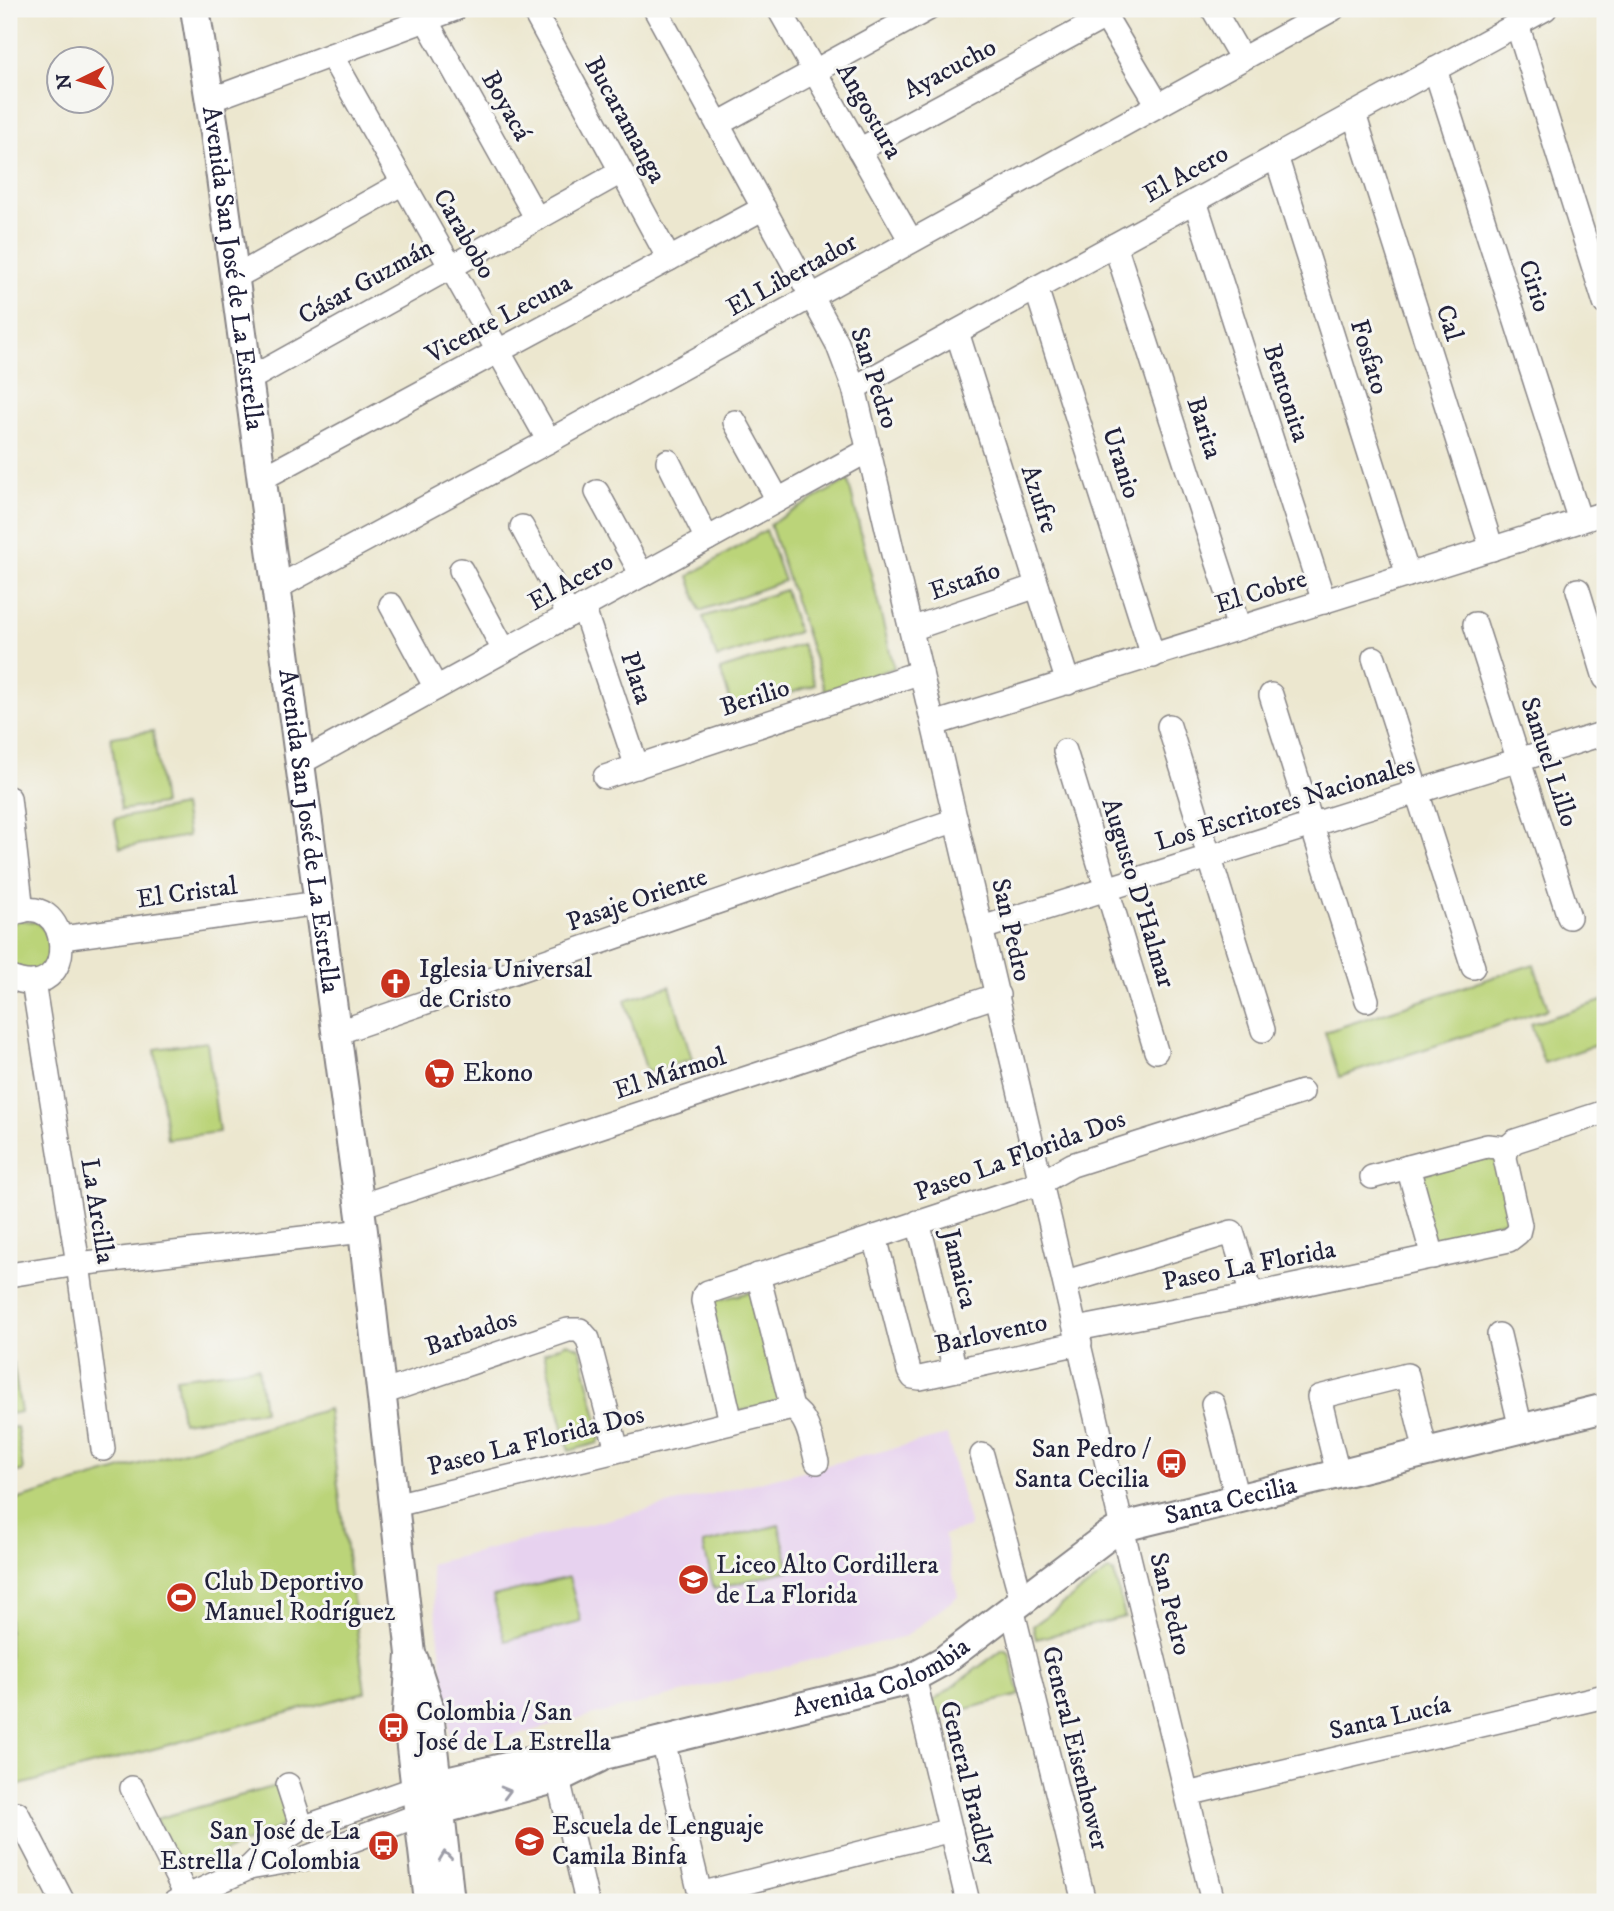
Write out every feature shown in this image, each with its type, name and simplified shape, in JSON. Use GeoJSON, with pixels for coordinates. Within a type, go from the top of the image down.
{"type":"FeatureCollection","features":[{"type":"Feature","properties":{"kind":"main road","name":"Avenida San José de La Estrella"},"geometry":{"type":"LineString","coordinates":[[195,9],[210,100],[361,1219],[411,1654],[422,1678],[428,1703],[429,1902]]}},
{"type":"Feature","properties":{"kind":"main road","name":"Santa Cecilia"},"geometry":{"type":"LineString","coordinates":[[1123,1527],[1605,1408]]}},
{"type":"Feature","properties":{"kind":"main road","name":"Avenida Colombia"},"geometry":{"type":"LineString","coordinates":[[428,1799],[550,1757],[604,1755],[914,1678],[943,1661],[1123,1527]]}},
{"type":"Feature","properties":{"kind":"main road","name":"Avenida Colombia"},"geometry":{"type":"LineString","coordinates":[[428,1799],[558,1778],[579,1770],[604,1755]]}},
{"type":"Feature","properties":{"kind":"main road","name":"Avenida San José de La Estrella"},"geometry":{"type":"LineString","coordinates":[[428,1799],[450,1902]]}},
{"type":"Feature","properties":{"kind":"street"},"geometry":{"type":"LineString","coordinates":[[210,100],[455,9]]}},
{"type":"Feature","properties":{"kind":"street","name":"Bucaramanga"},"geometry":{"type":"LineString","coordinates":[[533,9],[669,259]]}},
{"type":"Feature","properties":{"kind":"street","name":"San Pedro"},"geometry":{"type":"LineString","coordinates":[[655,9],[837,342],[854,388],[1213,1902]]}},
{"type":"Feature","properties":{"kind":"street","name":"Angostura"},"geometry":{"type":"LineString","coordinates":[[779,9],[911,241]]}},
{"type":"Feature","properties":{"kind":"street"},"geometry":{"type":"LineString","coordinates":[[718,124],[814,71],[900,15],[928,9]]}},
{"type":"Feature","properties":{"kind":"street"},"geometry":{"type":"LineString","coordinates":[[1213,9],[1242,59]]}},
{"type":"Feature","properties":{"kind":"street","name":"El Libertador"},"geometry":{"type":"LineString","coordinates":[[276,588],[549,441],[1333,9]]}},
{"type":"Feature","properties":{"kind":"street","name":"El Acero"},"geometry":{"type":"LineString","coordinates":[[854,388],[1545,9]]}},
{"type":"Feature","properties":{"kind":"street"},"geometry":{"type":"LineString","coordinates":[[1103,13],[1158,105]]}},
{"type":"Feature","properties":{"kind":"street","name":"Ayacucho"},"geometry":{"type":"LineString","coordinates":[[859,150],[1103,13]]}},
{"type":"Feature","properties":{"kind":"street","name":"Boyacá"},"geometry":{"type":"LineString","coordinates":[[426,20],[537,219]]}},
{"type":"Feature","properties":{"kind":"street"},"geometry":{"type":"LineString","coordinates":[[1517,24],[1605,303]]}},
{"type":"Feature","properties":{"kind":"street","name":"Carabobo"},"geometry":{"type":"LineString","coordinates":[[331,55],[549,441]]}},
{"type":"Feature","properties":{"kind":"street","name":"Cirio"},"geometry":{"type":"LineString","coordinates":[[1435,69],[1580,521]]}},
{"type":"Feature","properties":{"kind":"street","name":"Cal"},"geometry":{"type":"LineString","coordinates":[[1353,114],[1492,549]]}},
{"type":"Feature","properties":{"kind":"street","name":"Fosfato"},"geometry":{"type":"LineString","coordinates":[[1276,156],[1408,575]]}},
{"type":"Feature","properties":{"kind":"street","name":"Cásar Guzmán"},"geometry":{"type":"LineString","coordinates":[[248,380],[621,172]]}},
{"type":"Feature","properties":{"kind":"street"},"geometry":{"type":"LineString","coordinates":[[234,278],[403,183]]}},
{"type":"Feature","properties":{"kind":"street","name":"Bentonita"},"geometry":{"type":"LineString","coordinates":[[1195,201],[1324,602]]}},
{"type":"Feature","properties":{"kind":"street","name":"Vicente Lecuna"},"geometry":{"type":"LineString","coordinates":[[261,479],[764,208]]}},
{"type":"Feature","properties":{"kind":"street","name":"Barita"},"geometry":{"type":"LineString","coordinates":[[1115,245],[1239,628]]}},
{"type":"Feature","properties":{"kind":"street","name":"Uranio"},"geometry":{"type":"LineString","coordinates":[[1036,288],[1153,656]]}},
{"type":"Feature","properties":{"kind":"street","name":"Azufre"},"geometry":{"type":"LineString","coordinates":[[957,332],[1068,683]]}},
{"type":"Feature","properties":{"kind":"street"},"geometry":{"type":"LineString","coordinates":[[735,422],[778,500]]}},
{"type":"Feature","properties":{"kind":"street","name":"El Acero"},"geometry":{"type":"LineString","coordinates":[[300,763],[869,450]]}},
{"type":"Feature","properties":{"kind":"street"},"geometry":{"type":"LineString","coordinates":[[668,461],[707,539]]}},
{"type":"Feature","properties":{"kind":"street"},"geometry":{"type":"LineString","coordinates":[[597,492],[642,575]]}},
{"type":"Feature","properties":{"kind":"street","name":"El Cobre"},"geometry":{"type":"LineString","coordinates":[[934,724],[1605,513]]}},
{"type":"Feature","properties":{"kind":"street","name":"Plata"},"geometry":{"type":"LineString","coordinates":[[522,527],[576,611],[637,767]]}},
{"type":"Feature","properties":{"kind":"street"},"geometry":{"type":"LineString","coordinates":[[461,570],[504,650]]}},
{"type":"Feature","properties":{"kind":"street","name":"Estaño"},"geometry":{"type":"LineString","coordinates":[[911,629],[1037,586]]}},
{"type":"Feature","properties":{"kind":"street"},"geometry":{"type":"LineString","coordinates":[[1577,590],[1605,678]]}},
{"type":"Feature","properties":{"kind":"street"},"geometry":{"type":"LineString","coordinates":[[391,605],[436,688]]}},
{"type":"Feature","properties":{"kind":"street","name":"Samuel Lillo"},"geometry":{"type":"LineString","coordinates":[[1475,624],[1569,917]]}},
{"type":"Feature","properties":{"kind":"street"},"geometry":{"type":"LineString","coordinates":[[1374,658],[1473,967]]}},
{"type":"Feature","properties":{"kind":"street","name":"Berilio"},"geometry":{"type":"LineString","coordinates":[[605,777],[921,673]]}},
{"type":"Feature","properties":{"kind":"street"},"geometry":{"type":"LineString","coordinates":[[1271,695],[1367,1000]]}},
{"type":"Feature","properties":{"kind":"street"},"geometry":{"type":"LineString","coordinates":[[1169,726],[1263,1030]]}},
{"type":"Feature","properties":{"kind":"street","name":"Los Escritores Nacionales"},"geometry":{"type":"LineString","coordinates":[[982,928],[1605,733]]}},
{"type":"Feature","properties":{"kind":"street","name":"Augusto D'Halmar"},"geometry":{"type":"LineString","coordinates":[[1065,751],[1156,1051]]}},
{"type":"Feature","properties":{"kind":"street"},"geometry":{"type":"LineString","coordinates":[[9,798],[16,913],[39,912],[50,918],[62,938],[60,961],[44,978],[21,982],[9,977]]}},
{"type":"Feature","properties":{"kind":"street","name":"Pasaje Oriente"},"geometry":{"type":"LineString","coordinates":[[336,1033],[956,820]]}},
{"type":"Feature","properties":{"kind":"street","name":"El Cristal"},"geometry":{"type":"LineString","coordinates":[[62,938],[319,904]]}},
{"type":"Feature","properties":{"kind":"street","name":"La Arcilla"},"geometry":{"type":"LineString","coordinates":[[33,982],[78,1264],[103,1449]]}},
{"type":"Feature","properties":{"kind":"street","name":"El Mármol"},"geometry":{"type":"LineString","coordinates":[[9,1275],[361,1219],[998,995]]}},
{"type":"Feature","properties":{"kind":"street","name":"Paseo La Florida Dos"},"geometry":{"type":"LineString","coordinates":[[731,1422],[703,1298],[708,1292],[1042,1182],[1072,1165],[1301,1092]]}},
{"type":"Feature","properties":{"kind":"street"},"geometry":{"type":"LineString","coordinates":[[1372,1177],[1487,1146],[1507,1148],[1515,1141],[1605,1112]]}},
{"type":"Feature","properties":{"kind":"street","name":"Paseo La Florida"},"geometry":{"type":"LineString","coordinates":[[1079,1336],[1252,1295],[1508,1240],[1518,1233],[1520,1221],[1505,1158],[1507,1148]]}},
{"type":"Feature","properties":{"kind":"street"},"geometry":{"type":"LineString","coordinates":[[1408,1167],[1433,1257]]}},
{"type":"Feature","properties":{"kind":"street","name":"Jamaica"},"geometry":{"type":"LineString","coordinates":[[918,1222],[955,1370]]}},
{"type":"Feature","properties":{"kind":"street","name":"Paseo La Florida"},"geometry":{"type":"LineString","coordinates":[[1066,1282],[1232,1233],[1252,1295]]}},
{"type":"Feature","properties":{"kind":"street","name":"Barlovento"},"geometry":{"type":"LineString","coordinates":[[875,1237],[909,1371],[913,1377],[920,1378],[955,1370],[1079,1336]]}},
{"type":"Feature","properties":{"kind":"street"},"geometry":{"type":"LineString","coordinates":[[758,1275],[792,1408],[806,1421],[817,1462]]}},
{"type":"Feature","properties":{"kind":"street","name":"Barbados"},"geometry":{"type":"LineString","coordinates":[[382,1393],[568,1329],[580,1330],[588,1339],[617,1450]]}},
{"type":"Feature","properties":{"kind":"street"},"geometry":{"type":"LineString","coordinates":[[1499,1335],[1521,1429]]}},
{"type":"Feature","properties":{"kind":"street"},"geometry":{"type":"LineString","coordinates":[[1338,1474],[1319,1397],[1408,1376],[1426,1452]]}},
{"type":"Feature","properties":{"kind":"street"},"geometry":{"type":"LineString","coordinates":[[1213,1404],[1237,1499]]}},
{"type":"Feature","properties":{"kind":"street","name":"Paseo La Florida Dos"},"geometry":{"type":"LineString","coordinates":[[394,1505],[792,1408]]}},
{"type":"Feature","properties":{"kind":"street","name":"General Eisenhower"},"geometry":{"type":"LineString","coordinates":[[982,1454],[1084,1902]]}},
{"type":"Feature","properties":{"kind":"street","name":"General Bradley"},"geometry":{"type":"LineString","coordinates":[[914,1678],[968,1902]]}},
{"type":"Feature","properties":{"kind":"street","name":"Santa Lucía"},"geometry":{"type":"LineString","coordinates":[[1187,1794],[1605,1696]]}},
{"type":"Feature","properties":{"kind":"street"},"geometry":{"type":"LineString","coordinates":[[663,1741],[701,1898],[951,1830]]}},
{"type":"Feature","properties":{"kind":"street"},"geometry":{"type":"LineString","coordinates":[[558,1778],[587,1902]]}},
{"type":"Feature","properties":{"kind":"street"},"geometry":{"type":"LineString","coordinates":[[288,1785],[302,1828]]}},
{"type":"Feature","properties":{"kind":"street"},"geometry":{"type":"LineString","coordinates":[[132,1788],[181,1899]]}},
{"type":"Feature","properties":{"kind":"street","name":"Avenida Colombia"},"geometry":{"type":"LineString","coordinates":[[249,1868],[267,1850],[302,1828],[428,1799]]}},
{"type":"Feature","properties":{"kind":"street","name":"Avenida Colombia"},"geometry":{"type":"LineString","coordinates":[[181,1899],[249,1868],[303,1859],[428,1799]]}},
{"type":"Feature","properties":{"kind":"street"},"geometry":{"type":"LineString","coordinates":[[17,1813],[63,1902]]}},
{"type":"Feature","properties":{"kind":"shaded area","name":"Liceo Alto Cordillera de La Florida"},"geometry":{"type":"Polygon","coordinates":[[[947,1435],[970,1527],[944,1535],[958,1596],[906,1636],[452,1751],[430,1564],[947,1435]]]}},
{"type":"Feature","properties":{"kind":"green space"},"geometry":{"type":"Polygon","coordinates":[[[848,480],[894,668],[825,691],[770,524],[848,480]]]}},
{"type":"Feature","properties":{"kind":"green space"},"geometry":{"type":"Polygon","coordinates":[[[766,530],[784,581],[700,611],[689,576],[766,530]]]}},
{"type":"Feature","properties":{"kind":"green space"},"geometry":{"type":"Polygon","coordinates":[[[785,590],[798,632],[717,658],[703,617],[785,590]]]}},
{"type":"Feature","properties":{"kind":"green space"},"geometry":{"type":"Polygon","coordinates":[[[802,644],[815,685],[734,711],[720,670],[802,644]]]}},
{"type":"Feature","properties":{"kind":"green space"},"geometry":{"type":"Polygon","coordinates":[[[153,731],[163,804],[121,810],[111,737],[153,731]]]}},
{"type":"Feature","properties":{"kind":"green space"},"geometry":{"type":"Polygon","coordinates":[[[183,806],[188,836],[120,848],[114,819],[183,806]]]}},
{"type":"Feature","properties":{"kind":"green space"},"geometry":{"type":"Polygon","coordinates":[[[19,920],[37,922],[49,934],[49,960],[37,972],[9,968],[9,926],[19,920]]]}},
{"type":"Feature","properties":{"kind":"green space"},"geometry":{"type":"Polygon","coordinates":[[[1534,964],[1548,1009],[1339,1077],[1325,1032],[1534,964]]]}},
{"type":"Feature","properties":{"kind":"green space"},"geometry":{"type":"Polygon","coordinates":[[[670,986],[692,1059],[647,1072],[625,1000],[670,986]]]}},
{"type":"Feature","properties":{"kind":"green space"},"geometry":{"type":"Polygon","coordinates":[[[1605,1000],[1605,1042],[1544,1063],[1531,1024],[1605,1000]]]}},
{"type":"Feature","properties":{"kind":"green space"},"geometry":{"type":"Polygon","coordinates":[[[207,1042],[219,1132],[167,1139],[155,1049],[207,1042]]]}},
{"type":"Feature","properties":{"kind":"green space"},"geometry":{"type":"Polygon","coordinates":[[[1497,1152],[1516,1217],[1434,1242],[1415,1176],[1497,1152]]]}},
{"type":"Feature","properties":{"kind":"green space"},"geometry":{"type":"Polygon","coordinates":[[[755,1291],[782,1402],[736,1412],[710,1302],[755,1291]]]}},
{"type":"Feature","properties":{"kind":"green space"},"geometry":{"type":"Polygon","coordinates":[[[567,1343],[580,1348],[601,1434],[598,1443],[569,1451],[544,1353],[567,1343]]]}},
{"type":"Feature","properties":{"kind":"green space"},"geometry":{"type":"Polygon","coordinates":[[[9,1363],[13,1363],[21,1412],[9,1414],[9,1363]]]}},
{"type":"Feature","properties":{"kind":"green space"},"geometry":{"type":"Polygon","coordinates":[[[258,1367],[264,1411],[182,1422],[176,1378],[258,1367]]]}},
{"type":"Feature","properties":{"kind":"green space","name":"Club Deportivo Manuel Rodríguez"},"geometry":{"type":"Polygon","coordinates":[[[328,1409],[365,1692],[9,1788],[9,1502],[328,1409]]]}},
{"type":"Feature","properties":{"kind":"green space"},"geometry":{"type":"Polygon","coordinates":[[[17,1427],[23,1471],[9,1473],[9,1428],[17,1427]]]}},
{"type":"Feature","properties":{"kind":"green space"},"geometry":{"type":"Polygon","coordinates":[[[779,1525],[790,1570],[714,1589],[703,1544],[779,1525]]]}},
{"type":"Feature","properties":{"kind":"green space"},"geometry":{"type":"Polygon","coordinates":[[[1108,1571],[1114,1573],[1125,1617],[1036,1639],[1033,1626],[1108,1571]]]}},
{"type":"Feature","properties":{"kind":"green space"},"geometry":{"type":"Polygon","coordinates":[[[569,1577],[581,1622],[505,1641],[493,1596],[569,1577]]]}},
{"type":"Feature","properties":{"kind":"green space"},"geometry":{"type":"Polygon","coordinates":[[[1003,1649],[1009,1652],[1020,1695],[931,1718],[928,1705],[1003,1649]]]}},
{"type":"Feature","properties":{"kind":"green space"},"geometry":{"type":"Polygon","coordinates":[[[279,1785],[294,1821],[182,1871],[156,1819],[279,1785]]]}},
{"type":"Feature","properties":{"kind":"place","name":"Iglesia Universal de Cristo"},"geometry":{"type":"Point","coordinates":[396,984]}},
{"type":"Feature","properties":{"kind":"place","name":"Ekono"},"geometry":{"type":"Point","coordinates":[440,1073]}},
{"type":"Feature","properties":{"kind":"place","name":"San Pedro / Santa Cecilia"},"geometry":{"type":"Point","coordinates":[1172,1464]}},
{"type":"Feature","properties":{"kind":"place","name":"Liceo Alto Cordillera de La Florida"},"geometry":{"type":"Point","coordinates":[693,1580]}},
{"type":"Feature","properties":{"kind":"place","name":"Club Deportivo Manuel Rodríguez"},"geometry":{"type":"Point","coordinates":[181,1597]}},
{"type":"Feature","properties":{"kind":"place","name":"Colombia / San José de La Estrella"},"geometry":{"type":"Point","coordinates":[393,1727]}},
{"type":"Feature","properties":{"kind":"place","name":"Escuela de Lenguaje Camila Binfa"},"geometry":{"type":"Point","coordinates":[529,1841]}},
{"type":"Feature","properties":{"kind":"place","name":"San José de La Estrella / Colombia"},"geometry":{"type":"Point","coordinates":[383,1846]}}]}
